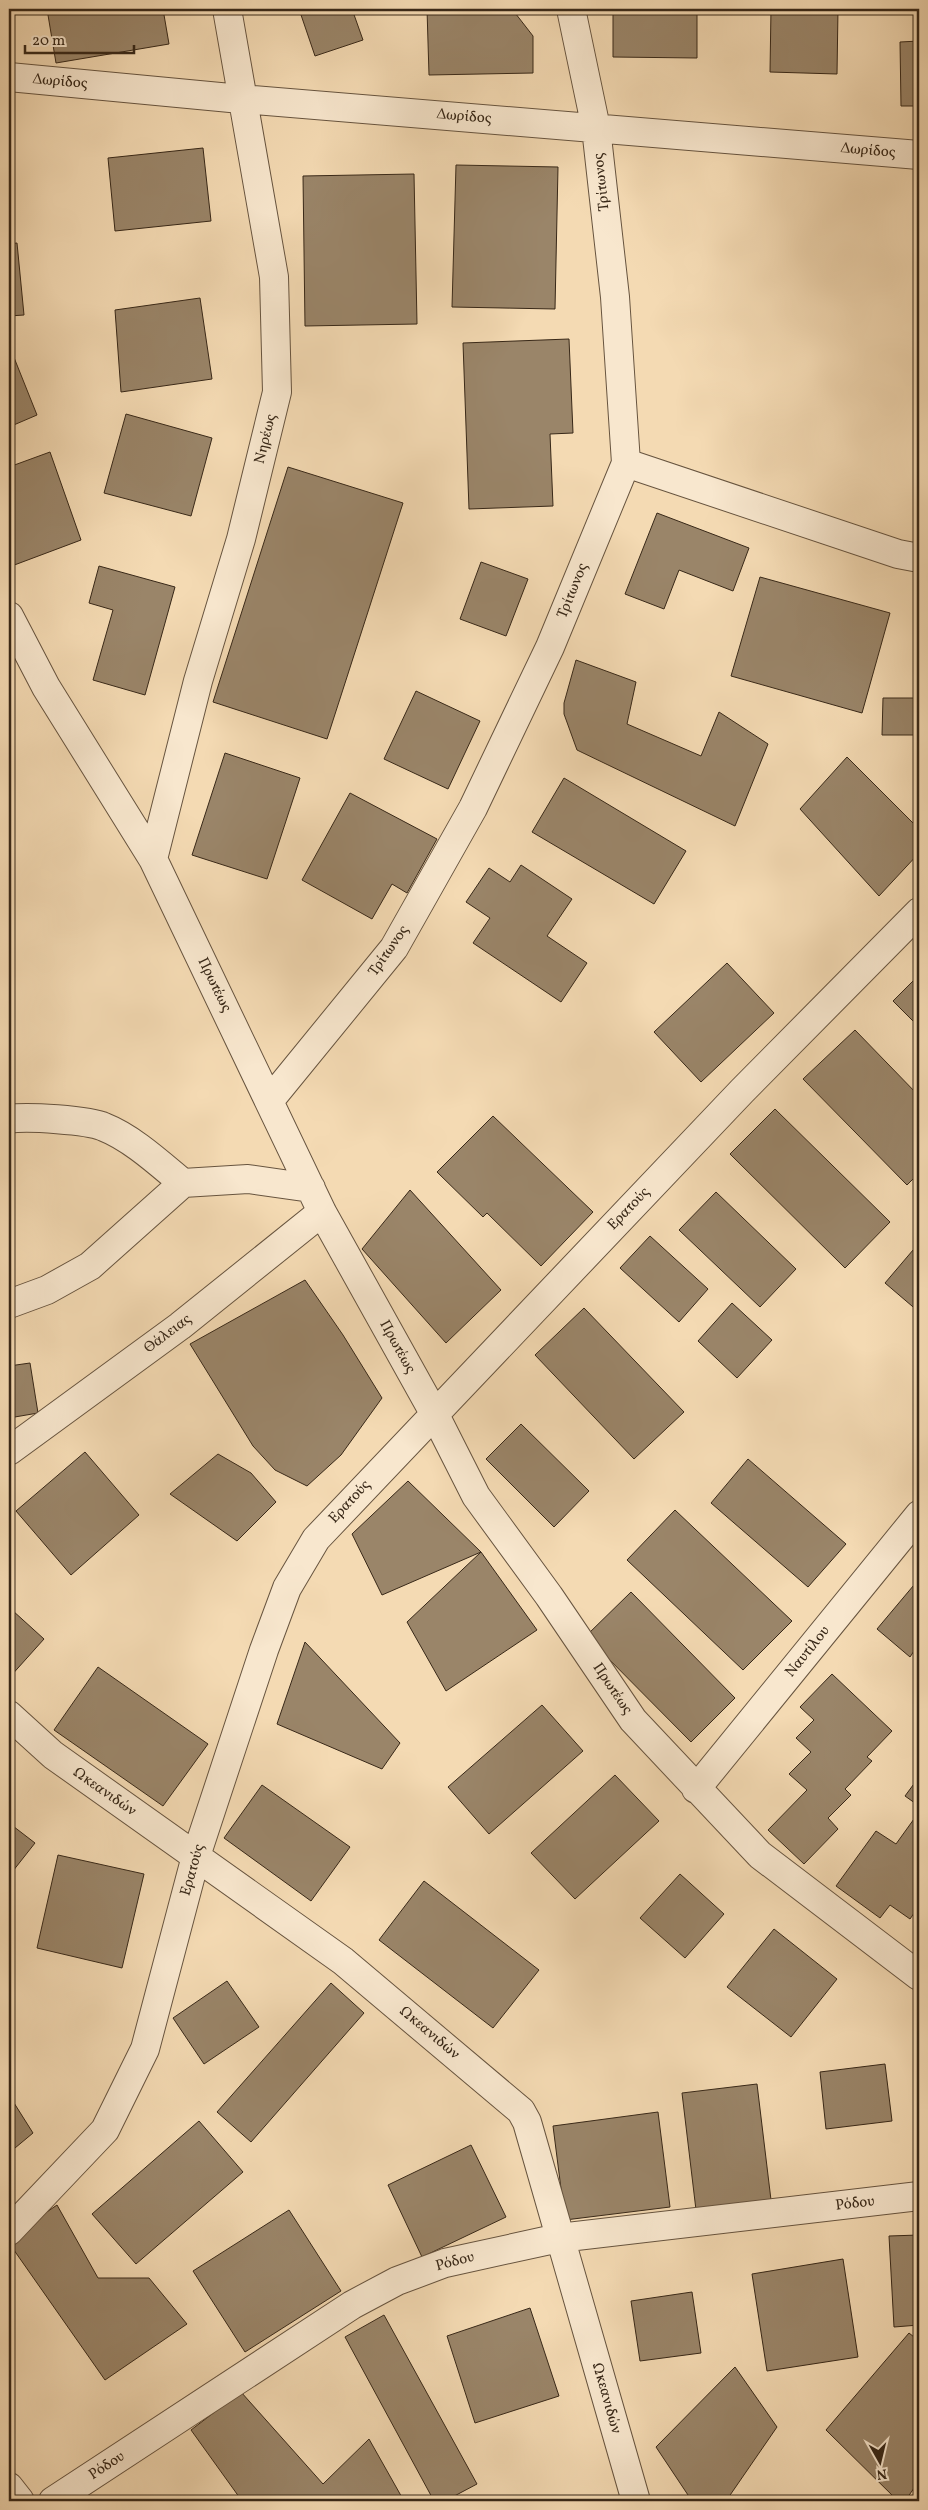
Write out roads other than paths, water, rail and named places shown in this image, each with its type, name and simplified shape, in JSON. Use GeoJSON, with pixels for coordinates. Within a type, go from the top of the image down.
{"type":"FeatureCollection","features":[{"type":"Feature","properties":{"kind":"street","name":"Νηρέως"},"geometry":{"type":"LineString","coordinates":[[153,859],[198,681],[241,539],[277,392],[274,277],[241,99],[227,9]]}},
{"type":"Feature","properties":{"kind":"street","name":"Τρίτωνος"},"geometry":{"type":"LineString","coordinates":[[270,1100],[394,948],[474,808],[550,647],[626,463],[615,296],[596,128],[571,9]]}},
{"type":"Feature","properties":{"kind":"street","name":"Δωρίδος"},"geometry":{"type":"LineString","coordinates":[[9,77],[241,99],[919,155]]}},
{"type":"Feature","properties":{"kind":"street"},"geometry":{"type":"LineString","coordinates":[[626,463],[898,554],[919,558]]}},
{"type":"Feature","properties":{"kind":"street","name":"Πρωτέως"},"geometry":{"type":"LineString","coordinates":[[9,616],[46,687],[153,859],[322,1212],[434,1413],[476,1496],[549,1596],[633,1720],[760,1855],[919,1976]]}},
{"type":"Feature","properties":{"kind":"street","name":"Ερατούς"},"geometry":{"type":"LineString","coordinates":[[9,2231],[105,2130],[145,2049],[196,1856],[287,1588],[316,1539],[742,1091],[919,912]]}},
{"type":"Feature","properties":{"kind":"street"},"geometry":{"type":"LineString","coordinates":[[9,1119],[25,1116],[104,1126],[148,1154],[183,1183]]}},
{"type":"Feature","properties":{"kind":"street"},"geometry":{"type":"LineString","coordinates":[[9,1304],[47,1290],[90,1266],[183,1183],[248,1179],[311,1188]]}},
{"type":"Feature","properties":{"kind":"street","name":"Θάλειας"},"geometry":{"type":"LineString","coordinates":[[9,1451],[180,1326],[322,1212]]}},
{"type":"Feature","properties":{"kind":"street","name":"Ναυτίλου"},"geometry":{"type":"LineString","coordinates":[[696,1788],[919,1515]]}},
{"type":"Feature","properties":{"kind":"street","name":"Ωκεανιδών"},"geometry":{"type":"LineString","coordinates":[[9,1715],[53,1755],[343,1961],[515,2104],[527,2122],[636,2501]]}},
{"type":"Feature","properties":{"kind":"street","name":"Ρόδου"},"geometry":{"type":"LineString","coordinates":[[53,2501],[352,2304],[389,2285],[445,2263],[559,2238],[919,2196]]}},
{"type":"Feature","properties":{"kind":"street"},"geometry":{"type":"LineString","coordinates":[[9,2488],[20,2501]]}}]}
